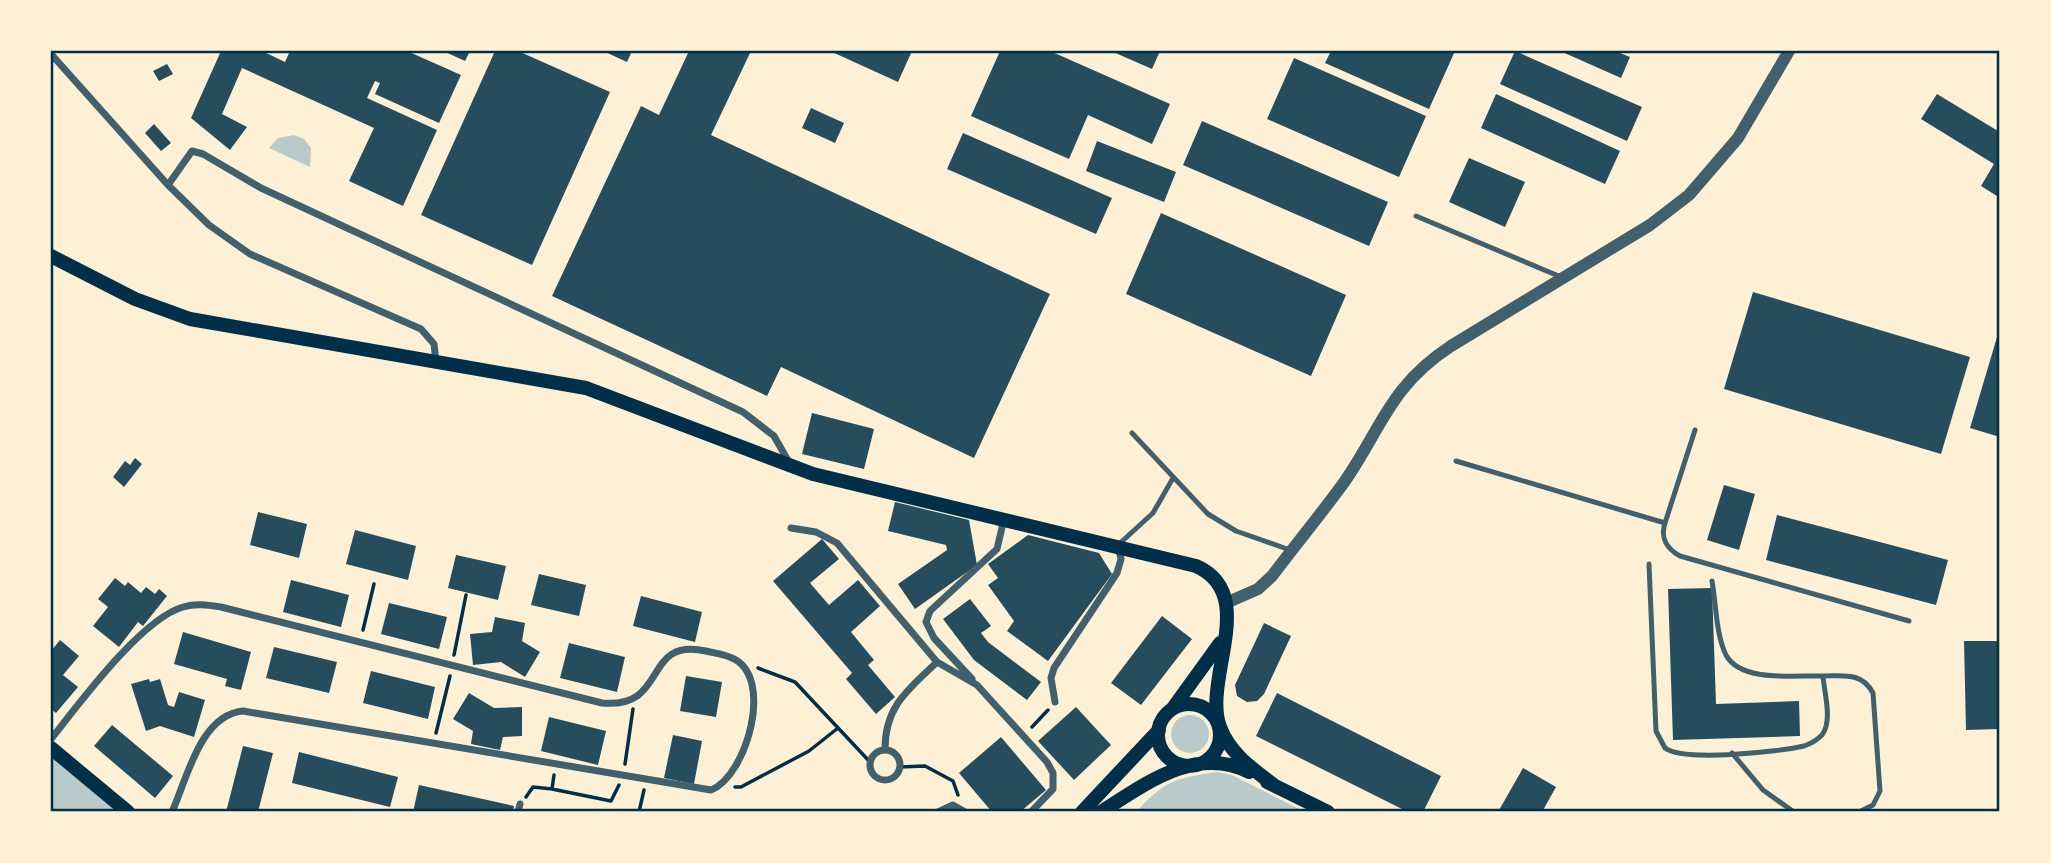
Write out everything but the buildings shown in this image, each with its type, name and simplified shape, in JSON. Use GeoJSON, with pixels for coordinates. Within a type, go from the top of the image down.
{"type":"FeatureCollection","features":[{"type":"Feature","properties":{"kind":"main road"},"geometry":{"type":"LineString","coordinates":[[51,256],[144,303],[190,319],[598,392],[792,467],[1118,545],[1202,568],[1216,581],[1226,603],[1227,629],[1217,690],[1219,743],[1209,758],[1163,774],[1101,812]]}},
{"type":"Feature","properties":{"kind":"main road"},"geometry":{"type":"LineString","coordinates":[[1082,812],[1158,730],[1214,655],[1227,629]]}},
{"type":"Feature","properties":{"kind":"main road"},"geometry":{"type":"LineString","coordinates":[[1173,708],[1181,704],[1200,705],[1215,716],[1240,758],[1275,786]]}},
{"type":"Feature","properties":{"kind":"main road"},"geometry":{"type":"LineString","coordinates":[[1158,730],[1161,747],[1167,756],[1181,765],[1228,764],[1328,812]]}},
{"type":"Feature","properties":{"kind":"main road"},"geometry":{"type":"LineString","coordinates":[[51,748],[128,812]]}},
{"type":"Feature","properties":{"kind":"street"},"geometry":{"type":"LineString","coordinates":[[1226,603],[1258,589],[1345,480],[1378,421],[1417,372],[1451,346],[1650,225],[1698,187],[1738,138],[1789,51]]}},
{"type":"Feature","properties":{"kind":"street"},"geometry":{"type":"LineString","coordinates":[[51,54],[168,185],[209,225],[250,254],[421,329],[434,344],[436,362]]}},
{"type":"Feature","properties":{"kind":"street"},"geometry":{"type":"LineString","coordinates":[[168,185],[188,154],[192,151],[203,154],[261,188],[743,412],[774,436],[792,467]]}},
{"type":"Feature","properties":{"kind":"street"},"geometry":{"type":"LineString","coordinates":[[1004,519],[998,549],[930,611],[926,622],[934,638],[1053,773],[1054,785],[1050,795],[1031,812]]}},
{"type":"Feature","properties":{"kind":"street"},"geometry":{"type":"LineString","coordinates":[[791,528],[822,534],[837,543],[937,662],[977,685]]}},
{"type":"Feature","properties":{"kind":"street"},"geometry":{"type":"LineString","coordinates":[[1055,702],[1051,678],[1054,668],[1117,573],[1121,559],[1118,545]]}},
{"type":"Feature","properties":{"kind":"street"},"geometry":{"type":"LineString","coordinates":[[51,739],[138,639],[168,614],[186,606],[220,607],[602,703],[617,703],[634,698],[649,687],[663,659],[672,651],[691,648],[730,657],[743,665],[754,683],[752,709],[740,761],[731,777],[716,789],[704,792],[255,712],[232,713],[221,719],[205,738],[172,812]]}},
{"type":"Feature","properties":{"kind":"street"},"geometry":{"type":"LineString","coordinates":[[885,750],[886,728],[890,715],[905,694],[937,662]]}},
{"type":"Feature","properties":{"kind":"street"},"geometry":{"type":"LineString","coordinates":[[885,750],[897,755],[900,767],[895,776],[885,780],[872,772],[870,762],[875,753],[885,750]]}},
{"type":"Feature","properties":{"kind":"street"},"geometry":{"type":"LineString","coordinates":[[938,812],[954,805],[965,812]]}},
{"type":"Feature","properties":{"kind":"lane"},"geometry":{"type":"LineString","coordinates":[[1416,216],[1564,278]]}},
{"type":"Feature","properties":{"kind":"lane"},"geometry":{"type":"LineString","coordinates":[[1695,430],[1665,523],[1663,533],[1666,545],[1680,556],[1909,621]]}},
{"type":"Feature","properties":{"kind":"lane"},"geometry":{"type":"LineString","coordinates":[[1132,433],[1173,478],[1216,519],[1245,534],[1290,550]]}},
{"type":"Feature","properties":{"kind":"lane"},"geometry":{"type":"LineString","coordinates":[[1456,461],[1665,523]]}},
{"type":"Feature","properties":{"kind":"lane"},"geometry":{"type":"LineString","coordinates":[[1118,545],[1153,513],[1173,478]]}},
{"type":"Feature","properties":{"kind":"lane"},"geometry":{"type":"LineString","coordinates":[[1649,564],[1657,737],[1665,748],[1675,754],[1732,753],[1801,747],[1815,740],[1826,723],[1823,676]]}},
{"type":"Feature","properties":{"kind":"lane"},"geometry":{"type":"LineString","coordinates":[[1712,581],[1724,648],[1735,666],[1754,673],[1855,676],[1866,681],[1873,693],[1880,791],[1873,805],[1859,812]]}},
{"type":"Feature","properties":{"kind":"lane"},"geometry":{"type":"LineString","coordinates":[[1732,753],[1763,790],[1794,812]]}},
{"type":"Feature","properties":{"kind":"path"},"geometry":{"type":"LineString","coordinates":[[360,642],[374,584]]}},
{"type":"Feature","properties":{"kind":"path"},"geometry":{"type":"LineString","coordinates":[[434,743],[466,595]]}},
{"type":"Feature","properties":{"kind":"path"},"geometry":{"type":"LineString","coordinates":[[756,667],[795,682],[870,762]]}},
{"type":"Feature","properties":{"kind":"path"},"geometry":{"type":"LineString","coordinates":[[519,808],[533,787],[611,801],[623,777],[634,698]]}},
{"type":"Feature","properties":{"kind":"path"},"geometry":{"type":"LineString","coordinates":[[1023,736],[1055,702]]}},
{"type":"Feature","properties":{"kind":"path"},"geometry":{"type":"LineString","coordinates":[[716,789],[741,787],[809,751],[838,728]]}},
{"type":"Feature","properties":{"kind":"path"},"geometry":{"type":"LineString","coordinates":[[552,789],[556,765]]}},
{"type":"Feature","properties":{"kind":"path"},"geometry":{"type":"LineString","coordinates":[[900,767],[925,766],[953,781],[965,812]]}},
{"type":"Feature","properties":{"kind":"path"},"geometry":{"type":"LineString","coordinates":[[639,812],[645,781]]}},
{"type":"Feature","properties":{"kind":"shaded area"},"geometry":{"type":"Polygon","coordinates":[[[294,135],[304,139],[311,148],[310,167],[269,148],[278,138],[294,135]]]}},
{"type":"Feature","properties":{"kind":"shaded area"},"geometry":{"type":"Polygon","coordinates":[[[1190,715],[1204,720],[1209,734],[1204,748],[1190,753],[1176,748],[1171,734],[1176,720],[1190,715]]]}},
{"type":"Feature","properties":{"kind":"shaded area"},"geometry":{"type":"Polygon","coordinates":[[[51,755],[124,812],[51,812],[51,755]]]}},
{"type":"Feature","properties":{"kind":"shaded area"},"geometry":{"type":"Polygon","coordinates":[[[1217,772],[1232,775],[1305,812],[1137,811],[1172,782],[1217,772]]]}}]}
